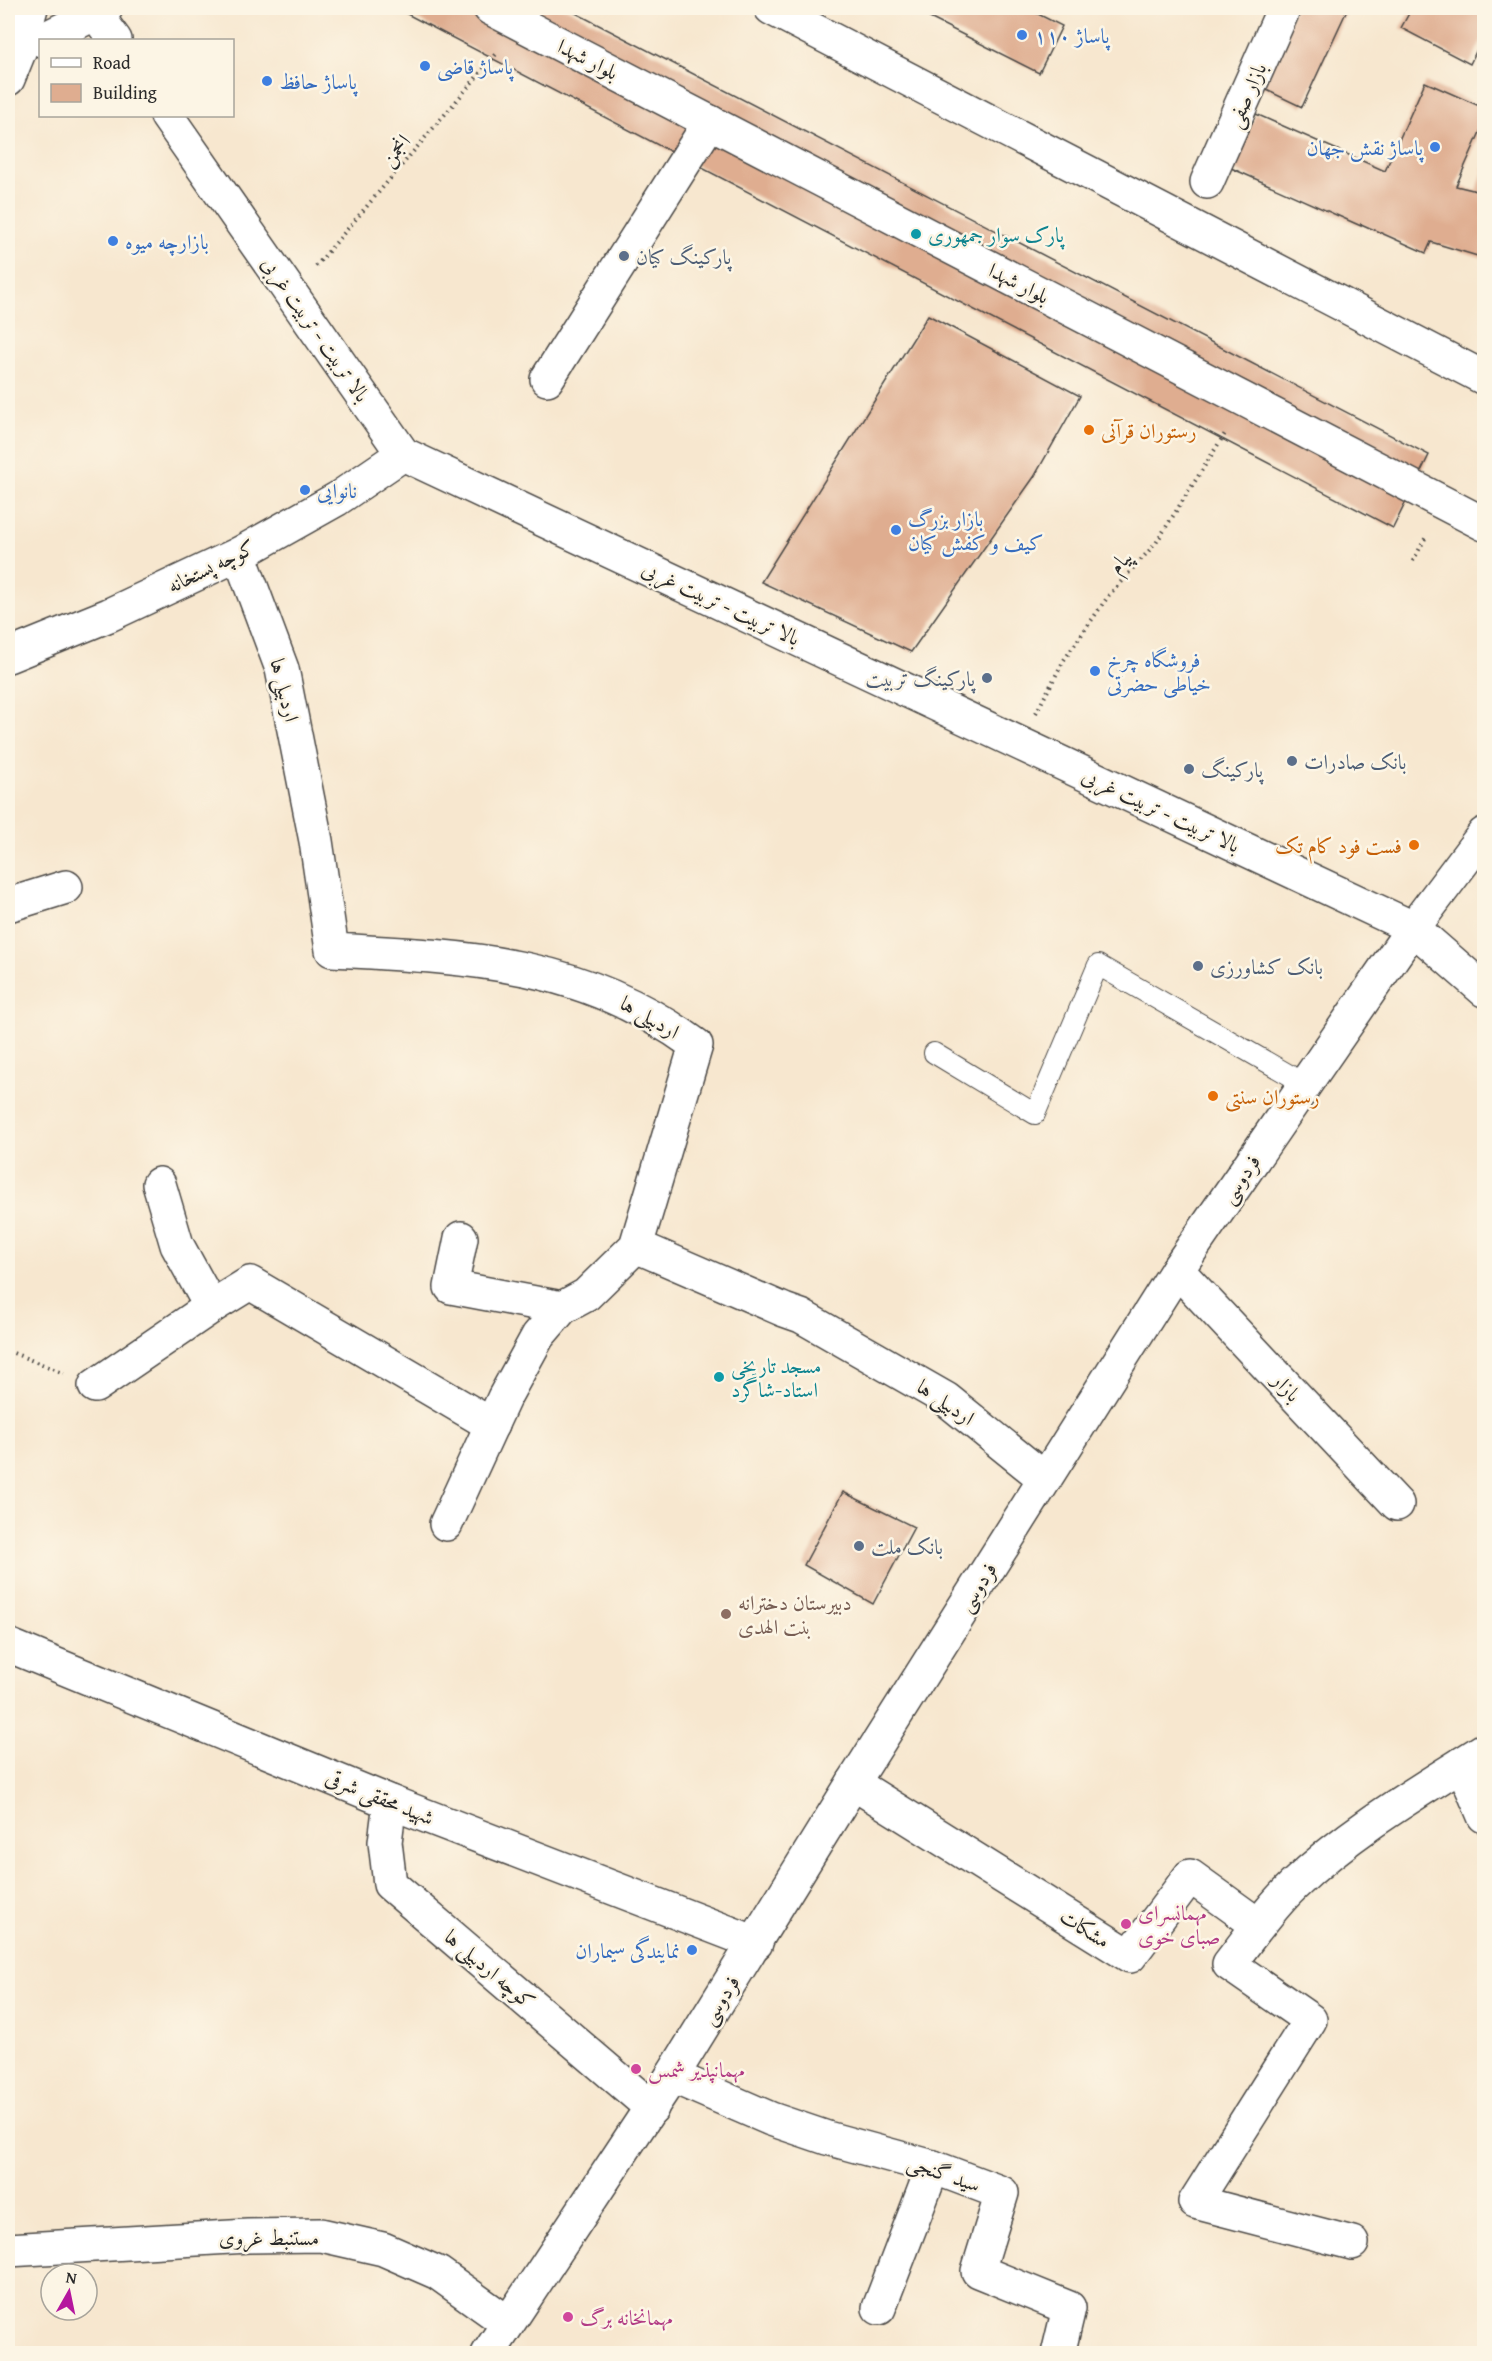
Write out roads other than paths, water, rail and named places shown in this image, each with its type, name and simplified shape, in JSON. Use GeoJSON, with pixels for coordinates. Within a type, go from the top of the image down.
{"type":"FeatureCollection","features":[{"type":"Feature","properties":{"kind":"street"},"geometry":{"type":"LineString","coordinates":[[27,53],[31,8]]}},
{"type":"Feature","properties":{"kind":"street","name":"بلوار شهدا"},"geometry":{"type":"LineString","coordinates":[[490,8],[1485,524]]}},
{"type":"Feature","properties":{"kind":"street"},"geometry":{"type":"LineString","coordinates":[[771,8],[1485,378]]}},
{"type":"Feature","properties":{"kind":"street","name":"بازار صفی"},"geometry":{"type":"LineString","coordinates":[[1207,182],[1284,8]]}},
{"type":"Feature","properties":{"kind":"street"},"geometry":{"type":"LineString","coordinates":[[52,39],[101,11],[115,39]]}},
{"type":"Feature","properties":{"kind":"street","name":"بالا تربیت - تربیت غربی"},"geometry":{"type":"LineString","coordinates":[[168,117],[403,454],[1413,928],[1485,990]]}},
{"type":"Feature","properties":{"kind":"street"},"geometry":{"type":"LineString","coordinates":[[547,379],[710,122]]}},
{"type":"Feature","properties":{"kind":"street","name":"کوچه پستخانه"},"geometry":{"type":"LineString","coordinates":[[8,656],[109,615],[239,554],[337,499],[403,454]]}},
{"type":"Feature","properties":{"kind":"street","name":"اردبیلی ها"},"geometry":{"type":"LineString","coordinates":[[239,554],[282,669],[316,842],[332,950],[492,962],[561,977],[614,996],[666,1022],[696,1045],[636,1246],[801,1316],[878,1359],[946,1399],[1045,1479]]}},
{"type":"Feature","properties":{"kind":"street","name":"فردوسی"},"geometry":{"type":"LineString","coordinates":[[488,2354],[652,2108],[853,1783],[1177,1270],[1413,928],[1485,834]]}},
{"type":"Feature","properties":{"kind":"street"},"geometry":{"type":"LineString","coordinates":[[8,905],[66,887]]}},
{"type":"Feature","properties":{"kind":"street"},"geometry":{"type":"LineString","coordinates":[[159,1184],[177,1245],[211,1307]]}},
{"type":"Feature","properties":{"kind":"street"},"geometry":{"type":"LineString","coordinates":[[461,1238],[451,1287],[562,1308]]}},
{"type":"Feature","properties":{"kind":"street"},"geometry":{"type":"LineString","coordinates":[[446,1524],[492,1425],[538,1336],[562,1308],[586,1295],[636,1246]]}},
{"type":"Feature","properties":{"kind":"street","name":"بازار"},"geometry":{"type":"LineString","coordinates":[[1177,1270],[1398,1504]]}},
{"type":"Feature","properties":{"kind":"street"},"geometry":{"type":"LineString","coordinates":[[95,1386],[250,1283],[492,1425]]}},
{"type":"Feature","properties":{"kind":"street","name":"شهید محققی شرقی"},"geometry":{"type":"LineString","coordinates":[[8,1645],[390,1802],[756,1942]]}},
{"type":"Feature","properties":{"kind":"street"},"geometry":{"type":"LineString","coordinates":[[1352,2243],[1195,2202],[1310,2020],[1229,1964],[1258,1925],[1293,1886],[1347,1842],[1473,1757],[1485,1816]]}},
{"type":"Feature","properties":{"kind":"street","name":"مشکات"},"geometry":{"type":"LineString","coordinates":[[853,1783],[1130,1956],[1190,1876],[1258,1925]]}},
{"type":"Feature","properties":{"kind":"street","name":"کوچه اردبیلی ها"},"geometry":{"type":"LineString","coordinates":[[390,1802],[385,1842],[390,1884],[652,2108]]}},
{"type":"Feature","properties":{"kind":"street","name":"سید گنجی"},"geometry":{"type":"LineString","coordinates":[[672,2076],[771,2119],[827,2138],[933,2167],[1002,2193],[978,2271],[1068,2308],[1058,2354]]}},
{"type":"Feature","properties":{"kind":"street"},"geometry":{"type":"LineString","coordinates":[[879,2308],[933,2167]]}},
{"type":"Feature","properties":{"kind":"street","name":"مستنبط غروی"},"geometry":{"type":"LineString","coordinates":[[8,2250],[248,2236],[321,2235],[383,2249],[438,2273],[508,2323]]}},
{"type":"Feature","properties":{"kind":"lane"},"geometry":{"type":"LineString","coordinates":[[934,1053],[1035,1114],[1098,965],[1305,1084]]}},
{"type":"Feature","properties":{"kind":"place","name":"پاساژ ۱۱۰"},"geometry":{"type":"Point","coordinates":[1022,35]}},
{"type":"Feature","properties":{"kind":"place","name":"پاساژ قاضی"},"geometry":{"type":"Point","coordinates":[425,66]}},
{"type":"Feature","properties":{"kind":"place","name":"پاساژ حافظ"},"geometry":{"type":"Point","coordinates":[267,81]}},
{"type":"Feature","properties":{"kind":"place","name":"پاساژ نقش جهان"},"geometry":{"type":"Point","coordinates":[1435,147]}},
{"type":"Feature","properties":{"kind":"place","name":"پارک سوار جمهوری"},"geometry":{"type":"Point","coordinates":[916,234]}},
{"type":"Feature","properties":{"kind":"place","name":"بازارچه میوه"},"geometry":{"type":"Point","coordinates":[113,241]}},
{"type":"Feature","properties":{"kind":"place","name":"پارکینگ کیان"},"geometry":{"type":"Point","coordinates":[624,256]}},
{"type":"Feature","properties":{"kind":"place","name":"رستوران قرآنی"},"geometry":{"type":"Point","coordinates":[1089,430]}},
{"type":"Feature","properties":{"kind":"place","name":"نانوایی"},"geometry":{"type":"Point","coordinates":[305,490]}},
{"type":"Feature","properties":{"kind":"place","name":"بازار بزرگ کیف و کفش کیان"},"geometry":{"type":"Point","coordinates":[896,530]}},
{"type":"Feature","properties":{"kind":"place","name":"فروشگاه چرخ خیاطی حضرتی"},"geometry":{"type":"Point","coordinates":[1095,671]}},
{"type":"Feature","properties":{"kind":"place","name":"پارکینگ تربیت"},"geometry":{"type":"Point","coordinates":[987,678]}},
{"type":"Feature","properties":{"kind":"place","name":"بانک صادرات"},"geometry":{"type":"Point","coordinates":[1292,761]}},
{"type":"Feature","properties":{"kind":"place","name":"پارکینگ"},"geometry":{"type":"Point","coordinates":[1189,769]}},
{"type":"Feature","properties":{"kind":"place","name":"فست فود کام تک"},"geometry":{"type":"Point","coordinates":[1414,845]}},
{"type":"Feature","properties":{"kind":"place","name":"بانک کشاورزی"},"geometry":{"type":"Point","coordinates":[1198,966]}},
{"type":"Feature","properties":{"kind":"place","name":"رستوران سنتی"},"geometry":{"type":"Point","coordinates":[1213,1096]}},
{"type":"Feature","properties":{"kind":"place","name":"مسجد تاریخی استاد-شاگرد"},"geometry":{"type":"Point","coordinates":[719,1377]}},
{"type":"Feature","properties":{"kind":"place","name":"بانک ملت"},"geometry":{"type":"Point","coordinates":[859,1546]}},
{"type":"Feature","properties":{"kind":"place","name":"دبیرستان دخترانه بنت الهدی"},"geometry":{"type":"Point","coordinates":[726,1614]}},
{"type":"Feature","properties":{"kind":"place","name":"مهمانسرای صبای خوی"},"geometry":{"type":"Point","coordinates":[1126,1924]}},
{"type":"Feature","properties":{"kind":"place","name":"نمایندگی سیماران"},"geometry":{"type":"Point","coordinates":[692,1950]}},
{"type":"Feature","properties":{"kind":"place","name":"مهمانپذیر شمس"},"geometry":{"type":"Point","coordinates":[636,2069]}},
{"type":"Feature","properties":{"kind":"place","name":"مهمانخانه برگ"},"geometry":{"type":"Point","coordinates":[568,2317]}}]}
